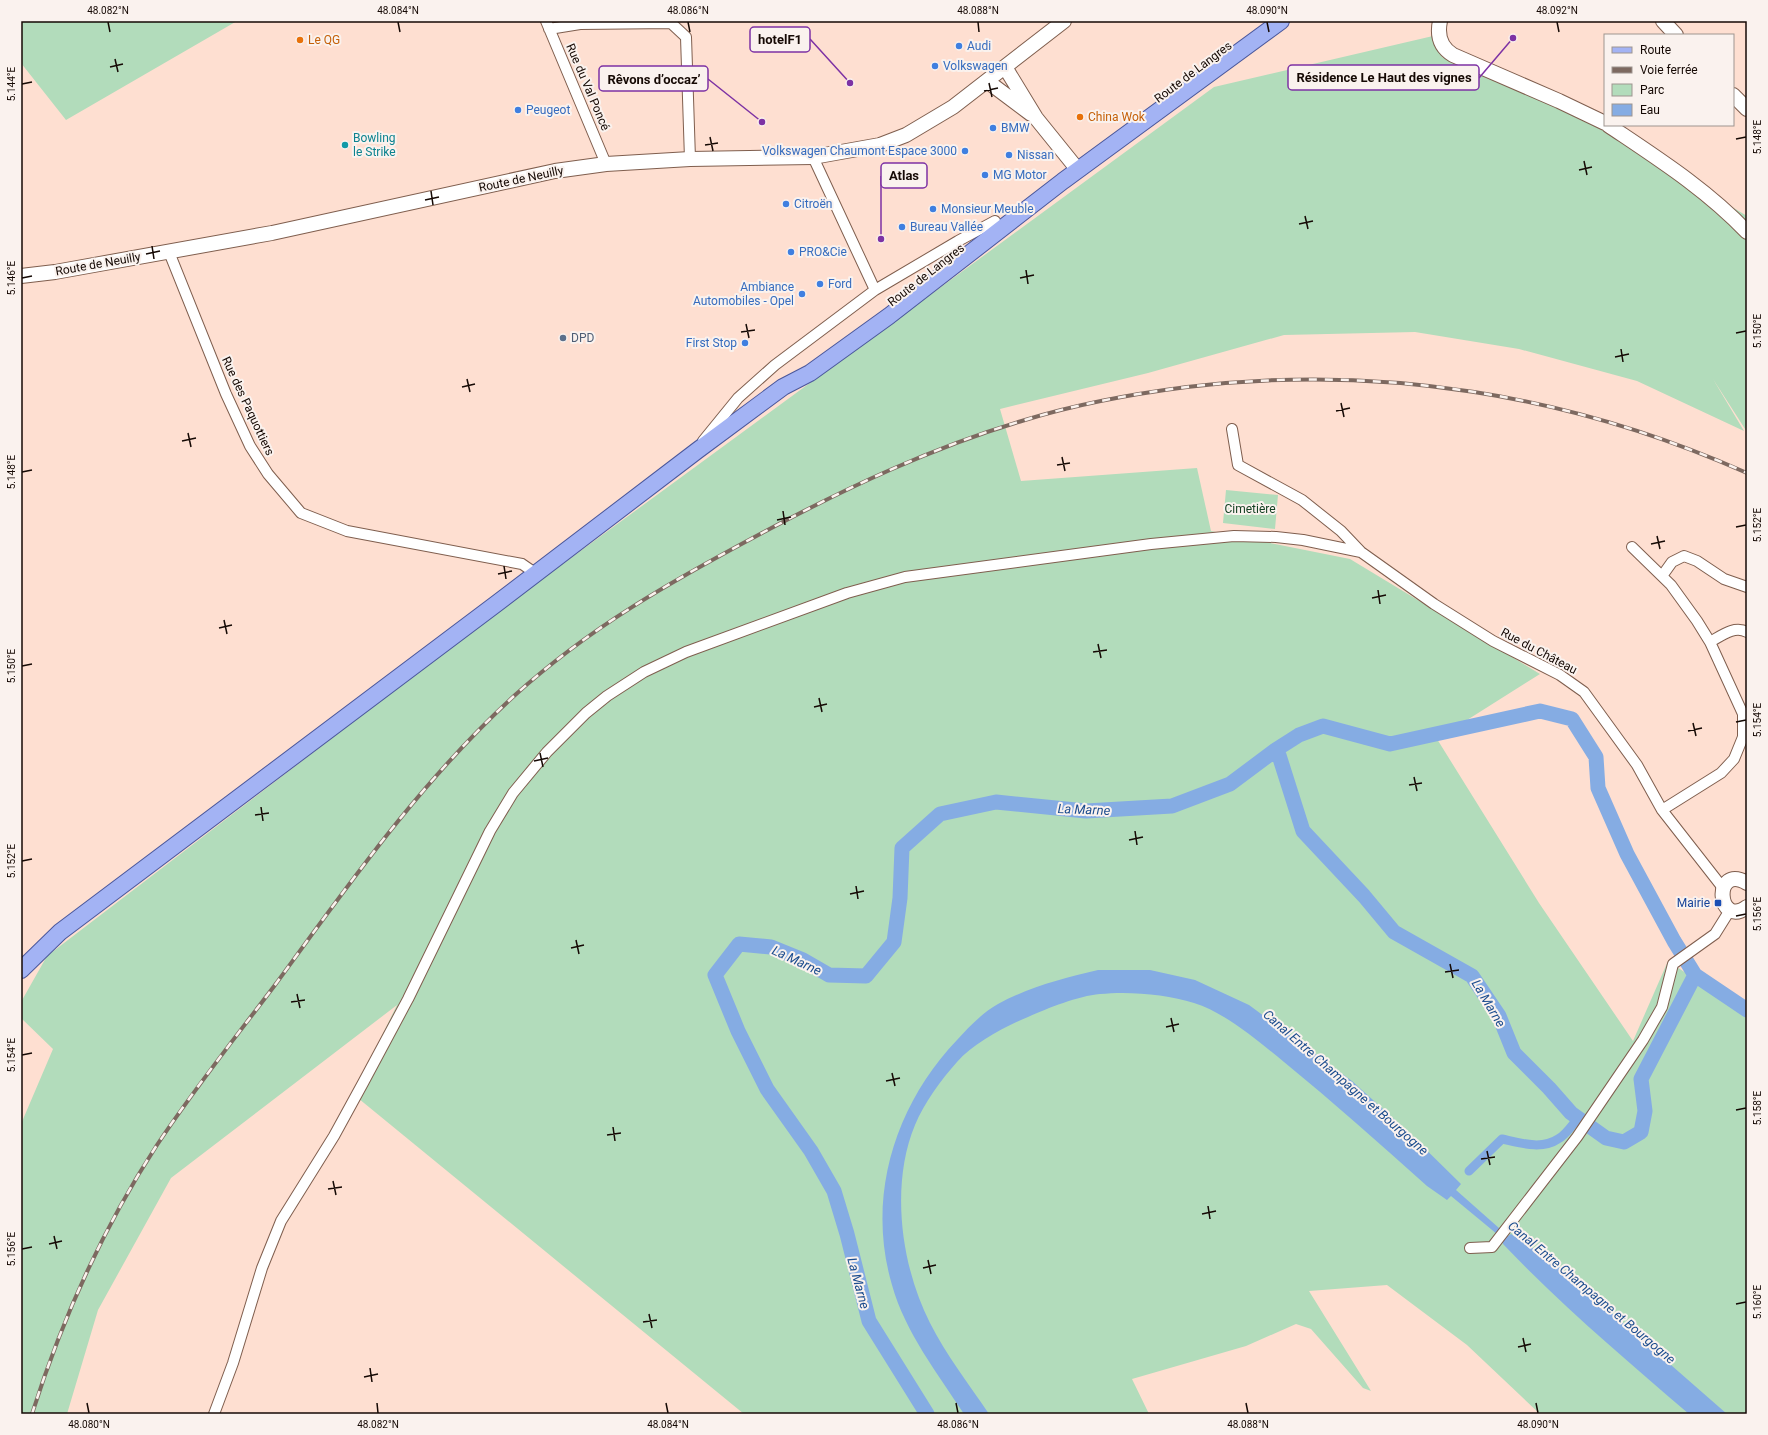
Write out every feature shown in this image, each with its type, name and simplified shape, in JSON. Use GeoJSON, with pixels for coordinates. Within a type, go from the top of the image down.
{"type":"FeatureCollection","features":[{"type":"Feature","properties":{"kind":"main road","name":"Route de Neuilly"},"geometry":{"type":"LineString","coordinates":[[21,276],[54,272],[272,233],[555,171],[606,164],[690,159],[813,157],[880,144],[906,134],[953,107],[1064,21]]}},
{"type":"Feature","properties":{"kind":"main road","name":"Route de Langres"},"geometry":{"type":"LineString","coordinates":[[783,387],[803,369],[830,351],[995,221],[1076,166],[1262,21]]}},
{"type":"Feature","properties":{"kind":"main road"},"geometry":{"type":"LineString","coordinates":[[21,970],[60,932],[698,450],[783,387],[810,373],[883,320],[1076,166],[1281,21]]}},
{"type":"Feature","properties":{"kind":"main road"},"geometry":{"type":"LineString","coordinates":[[1440,21],[1440,41],[1444,50],[1604,123]]}},
{"type":"Feature","properties":{"kind":"main road"},"geometry":{"type":"LineString","coordinates":[[1663,21],[1675,34]]}},
{"type":"Feature","properties":{"kind":"main road"},"geometry":{"type":"LineString","coordinates":[[1005,67],[1036,118],[1076,166]]}},
{"type":"Feature","properties":{"kind":"main road"},"geometry":{"type":"LineString","coordinates":[[987,81],[1036,118]]}},
{"type":"Feature","properties":{"kind":"main road"},"geometry":{"type":"LineString","coordinates":[[1734,96],[1747,109]]}},
{"type":"Feature","properties":{"kind":"main road"},"geometry":{"type":"LineString","coordinates":[[1609,126],[1688,179],[1747,232]]}},
{"type":"Feature","properties":{"kind":"main road"},"geometry":{"type":"LineString","coordinates":[[1746,880],[1734,880],[1723,888],[1721,898],[1723,903],[1730,910],[1740,911],[1747,907]]}},
{"type":"Feature","properties":{"kind":"street"},"geometry":{"type":"LineString","coordinates":[[548,25],[671,23],[686,37],[690,159]]}},
{"type":"Feature","properties":{"kind":"street","name":"Rue du Val Poncé"},"geometry":{"type":"LineString","coordinates":[[548,25],[606,164]]}},
{"type":"Feature","properties":{"kind":"street"},"geometry":{"type":"LineString","coordinates":[[813,157],[875,290]]}},
{"type":"Feature","properties":{"kind":"street"},"geometry":{"type":"LineString","coordinates":[[698,450],[707,435],[738,398],[775,366],[875,290],[995,221]]}},
{"type":"Feature","properties":{"kind":"street","name":"Rue des Paquottiers"},"geometry":{"type":"LineString","coordinates":[[170,252],[226,394],[250,446],[268,474],[301,513],[347,531],[522,564],[535,573]]}},
{"type":"Feature","properties":{"kind":"street"},"geometry":{"type":"LineString","coordinates":[[1232,429],[1238,465],[1302,500],[1341,531],[1361,552]]}},
{"type":"Feature","properties":{"kind":"street"},"geometry":{"type":"LineString","coordinates":[[214,1414],[233,1363],[262,1268],[281,1221],[334,1136],[363,1084],[408,999],[477,855],[501,810],[530,771],[564,734],[607,696],[644,672],[686,652],[847,593],[905,577],[1151,544],[1234,536],[1269,536],[1303,540],[1361,552]]}},
{"type":"Feature","properties":{"kind":"street"},"geometry":{"type":"LineString","coordinates":[[1632,547],[1681,597],[1710,642],[1743,714],[1743,737],[1734,759],[1721,774],[1662,810]]}},
{"type":"Feature","properties":{"kind":"street","name":"Rue du Château"},"geometry":{"type":"LineString","coordinates":[[1361,552],[1434,604],[1493,641],[1560,675],[1584,692],[1637,765],[1662,810],[1723,888]]}},
{"type":"Feature","properties":{"kind":"street"},"geometry":{"type":"LineString","coordinates":[[1662,576],[1672,562],[1684,556],[1697,560],[1724,579],[1747,587]]}},
{"type":"Feature","properties":{"kind":"street"},"geometry":{"type":"LineString","coordinates":[[1710,642],[1732,630],[1738,629],[1747,632]]}},
{"type":"Feature","properties":{"kind":"street"},"geometry":{"type":"LineString","coordinates":[[1470,1248],[1492,1248],[1509,1226],[1577,1137],[1643,1040],[1662,1007],[1673,964],[1715,934],[1730,910]]}},
{"type":"Feature","properties":{"kind":"green space"},"geometry":{"type":"Polygon","coordinates":[[[21,21],[237,21],[66,120],[21,63],[21,21]]]}},
{"type":"Feature","properties":{"kind":"green space"},"geometry":{"type":"Polygon","coordinates":[[[1433,36],[1442,57],[1600,127],[1747,216],[1747,432],[1713,379],[1744,431],[1637,381],[1519,349],[1415,332],[1284,335],[1148,373],[1000,409],[1021,481],[1197,468],[1211,531],[1350,559],[1540,674],[1437,739],[1539,903],[1633,1041],[1668,961],[1747,1014],[1747,1414],[1540,1414],[1467,1345],[1387,1285],[1309,1291],[1371,1391],[1363,1388],[1311,1329],[1296,1324],[1246,1346],[1132,1379],[1149,1414],[744,1414],[353,1094],[397,1005],[171,1178],[98,1310],[67,1414],[21,1414],[21,1124],[53,1049],[21,1018],[21,1002],[47,956],[489,618],[1214,87],[1433,36]]]}},
{"type":"Feature","properties":{"kind":"green space","name":"Cimetière"},"geometry":{"type":"Polygon","coordinates":[[[1226,490],[1278,495],[1275,529],[1223,523],[1226,490]]]}},
{"type":"Feature","properties":{"kind":"water","name":"Canal Entre Champagne et Bourgogne"},"geometry":{"type":"Polygon","coordinates":[[[1098,970],[1150,970],[1195,980],[1249,1005],[1352,1081],[1405,1129],[1461,1184],[1456,1190],[1508,1236],[1511,1234],[1551,1260],[1727,1414],[1689,1414],[1548,1289],[1503,1244],[1503,1239],[1451,1196],[1447,1200],[1427,1186],[1320,1092],[1241,1028],[1218,1013],[1194,1003],[1172,997],[1147,994],[1111,993],[1082,997],[1045,1010],[999,1031],[972,1048],[957,1062],[939,1084],[928,1100],[915,1125],[907,1148],[901,1199],[902,1225],[906,1251],[920,1301],[936,1335],[989,1414],[964,1414],[933,1368],[914,1336],[905,1319],[892,1285],[885,1252],[882,1219],[885,1186],[892,1154],[902,1123],[917,1093],[935,1066],[957,1040],[981,1016],[992,1007],[1034,988],[1098,970]]]}},
{"type":"Feature","properties":{"kind":"waterway","name":"La Marne"},"geometry":{"type":"LineString","coordinates":[[1277,749],[1299,735],[1323,726],[1390,744],[1540,711],[1572,719],[1596,757],[1598,788],[1627,854],[1674,941],[1695,975]]}},
{"type":"Feature","properties":{"kind":"waterway","name":"La Marne"},"geometry":{"type":"LineString","coordinates":[[927,1414],[869,1321],[847,1234],[834,1191],[811,1151],[767,1089],[738,1031],[715,975],[739,944],[771,947],[803,960],[829,975],[866,976],[894,942],[900,898],[902,848],[940,814],[996,802],[1086,811],[1172,806],[1230,784],[1277,749],[1303,831],[1364,896],[1394,932],[1472,976],[1499,1016],[1514,1053],[1549,1088],[1571,1113],[1606,1138],[1624,1142],[1641,1132],[1645,1111],[1641,1079],[1695,975],[1747,1010]]}},
{"type":"Feature","properties":{"kind":"waterway"},"geometry":{"type":"LineString","coordinates":[[1469,1171],[1502,1139],[1531,1145],[1545,1144],[1561,1137],[1578,1118]]}},
{"type":"Feature","properties":{"kind":"railway"},"geometry":{"type":"LineString","coordinates":[[32,1414],[70,1309],[102,1242],[137,1176],[171,1124],[200,1084],[387,834],[417,798],[480,729],[514,696],[543,671],[602,627],[664,587],[696,569],[826,500],[890,470],[957,443],[1025,420],[1085,404],[1125,396],[1187,387],[1259,381],[1331,380],[1402,383],[1473,392],[1542,405],[1612,423],[1680,446],[1747,473]]}},
{"type":"Feature","properties":{"kind":"place","name":"Résidence Le Haut des vignes"},"geometry":{"type":"Point","coordinates":[1513,38]}},
{"type":"Feature","properties":{"kind":"place","name":"Le QG"},"geometry":{"type":"Point","coordinates":[300,40]}},
{"type":"Feature","properties":{"kind":"place","name":"Audi"},"geometry":{"type":"Point","coordinates":[959,46]}},
{"type":"Feature","properties":{"kind":"place","name":"Volkswagen"},"geometry":{"type":"Point","coordinates":[935,66]}},
{"type":"Feature","properties":{"kind":"place","name":"hotelF1"},"geometry":{"type":"Point","coordinates":[850,83]}},
{"type":"Feature","properties":{"kind":"place","name":"Peugeot"},"geometry":{"type":"Point","coordinates":[518,110]}},
{"type":"Feature","properties":{"kind":"place","name":"China Wok"},"geometry":{"type":"Point","coordinates":[1080,117]}},
{"type":"Feature","properties":{"kind":"place","name":"Rêvons d’occaz’"},"geometry":{"type":"Point","coordinates":[762,122]}},
{"type":"Feature","properties":{"kind":"place","name":"BMW"},"geometry":{"type":"Point","coordinates":[993,128]}},
{"type":"Feature","properties":{"kind":"place","name":"Bowling le Strike"},"geometry":{"type":"Point","coordinates":[345,145]}},
{"type":"Feature","properties":{"kind":"place","name":"Volkswagen Chaumont Espace 3000"},"geometry":{"type":"Point","coordinates":[965,151]}},
{"type":"Feature","properties":{"kind":"place","name":"Nissan"},"geometry":{"type":"Point","coordinates":[1009,155]}},
{"type":"Feature","properties":{"kind":"place","name":"MG Motor"},"geometry":{"type":"Point","coordinates":[985,175]}},
{"type":"Feature","properties":{"kind":"place","name":"Citroën"},"geometry":{"type":"Point","coordinates":[786,204]}},
{"type":"Feature","properties":{"kind":"place","name":"Monsieur Meuble"},"geometry":{"type":"Point","coordinates":[933,209]}},
{"type":"Feature","properties":{"kind":"place","name":"Bureau Vallée"},"geometry":{"type":"Point","coordinates":[902,227]}},
{"type":"Feature","properties":{"kind":"place","name":"Atlas"},"geometry":{"type":"Point","coordinates":[881,239]}},
{"type":"Feature","properties":{"kind":"place","name":"PRO&Cie"},"geometry":{"type":"Point","coordinates":[791,252]}},
{"type":"Feature","properties":{"kind":"place","name":"Ford"},"geometry":{"type":"Point","coordinates":[820,284]}},
{"type":"Feature","properties":{"kind":"place","name":"Ambiance Automobiles - Opel"},"geometry":{"type":"Point","coordinates":[802,294]}},
{"type":"Feature","properties":{"kind":"place","name":"DPD"},"geometry":{"type":"Point","coordinates":[563,338]}},
{"type":"Feature","properties":{"kind":"place","name":"First Stop"},"geometry":{"type":"Point","coordinates":[745,343]}},
{"type":"Feature","properties":{"kind":"place","name":"Mairie"},"geometry":{"type":"Point","coordinates":[1718,903]}}]}
